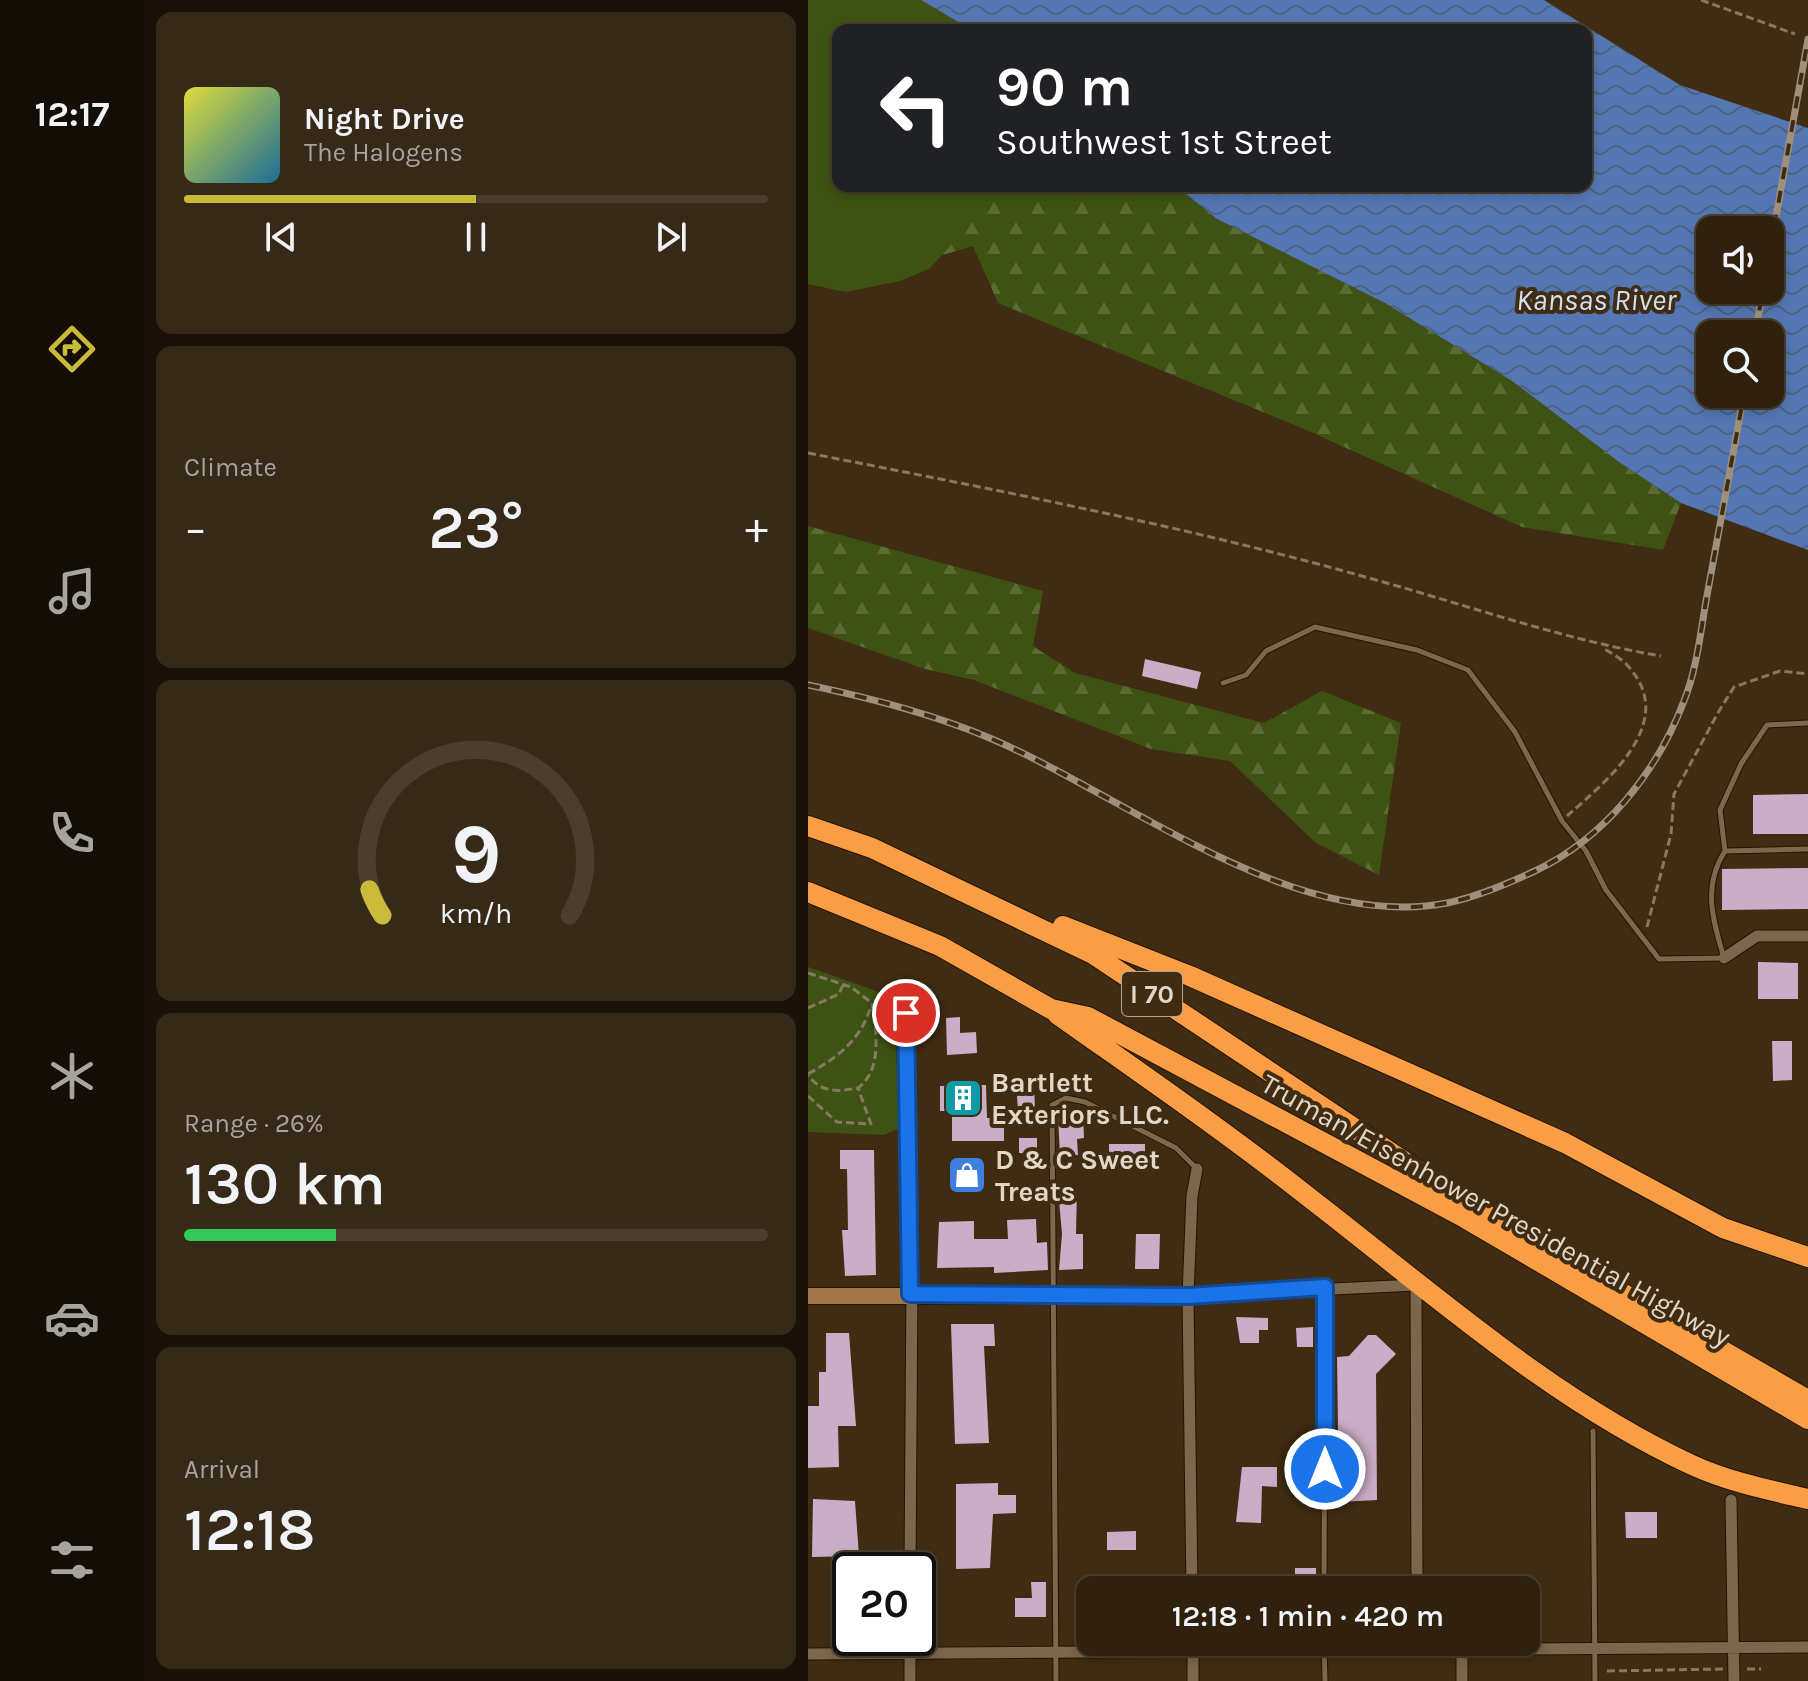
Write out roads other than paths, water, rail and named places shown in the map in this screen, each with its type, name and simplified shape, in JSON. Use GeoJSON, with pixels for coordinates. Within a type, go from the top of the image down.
{"type":"FeatureCollection","features":[{"type":"Feature","properties":{"kind":"highway","name":"Truman/Eisenhower Presidential Highway"},"geometry":{"type":"LineString","coordinates":[[808,826],[872,848],[928,873],[1093,954],[1468,1212],[1808,1419]]}},
{"type":"Feature","properties":{"kind":"highway"},"geometry":{"type":"LineString","coordinates":[[928,873],[1190,976],[1565,1143],[1723,1228],[1808,1257]]}},
{"type":"Feature","properties":{"kind":"highway","name":"Truman/Eisenhower Presidential Highway"},"geometry":{"type":"LineString","coordinates":[[808,892],[940,946],[1051,1009],[1088,1017],[1468,1212],[1808,1400]]}},
{"type":"Feature","properties":{"kind":"highway"},"geometry":{"type":"LineString","coordinates":[[1051,1009],[1228,1134],[1502,1348],[1602,1417],[1693,1465],[1733,1480],[1808,1499]]}},
{"type":"Feature","properties":{"kind":"street"},"geometry":{"type":"LineString","coordinates":[[1724,958],[1757,936],[1808,936]]}},
{"type":"Feature","properties":{"kind":"street"},"geometry":{"type":"LineString","coordinates":[[906,1013],[910,1552]]}},
{"type":"Feature","properties":{"kind":"street"},"geometry":{"type":"LineString","coordinates":[[1192,1576],[1188,1296],[1192,1196],[1197,1169]]}},
{"type":"Feature","properties":{"kind":"street"},"geometry":{"type":"LineString","coordinates":[[808,1296],[1188,1296],[1416,1285],[1417,1576]]}},
{"type":"Feature","properties":{"kind":"street"},"geometry":{"type":"LineString","coordinates":[[1731,1500],[1734,1675]]}},
{"type":"Feature","properties":{"kind":"street"},"geometry":{"type":"LineString","coordinates":[[1540,1647],[1808,1647]]}},
{"type":"Feature","properties":{"kind":"street"},"geometry":{"type":"LineString","coordinates":[[936,1654],[1076,1651]]}},
{"type":"Feature","properties":{"kind":"street"},"geometry":{"type":"LineString","coordinates":[[808,1654],[832,1654]]}},
{"type":"Feature","properties":{"kind":"street"},"geometry":{"type":"LineString","coordinates":[[910,1656],[910,1681]]}},
{"type":"Feature","properties":{"kind":"street"},"geometry":{"type":"LineString","coordinates":[[1193,1656],[1193,1681]]}},
{"type":"Feature","properties":{"kind":"street"},"geometry":{"type":"LineString","coordinates":[[1462,1656],[1462,1681]]}},
{"type":"Feature","properties":{"kind":"lane"},"geometry":{"type":"LineString","coordinates":[[1223,683],[1246,675],[1266,651],[1315,627],[1417,650],[1468,670],[1515,732],[1562,821],[1586,851],[1606,890],[1659,959],[1724,958],[1710,908],[1713,871],[1725,851],[1720,810],[1741,764],[1767,725],[1808,723]]}},
{"type":"Feature","properties":{"kind":"lane"},"geometry":{"type":"LineString","coordinates":[[1725,851],[1808,849]]}},
{"type":"Feature","properties":{"kind":"lane"},"geometry":{"type":"LineString","coordinates":[[1056,1681],[1052,1107],[1055,1101],[1070,1098],[1085,1102],[1176,1148],[1197,1169]]}},
{"type":"Feature","properties":{"kind":"lane"},"geometry":{"type":"LineString","coordinates":[[1324,1576],[1325,1287]]}},
{"type":"Feature","properties":{"kind":"lane"},"geometry":{"type":"LineString","coordinates":[[1593,1431],[1595,1681]]}},
{"type":"Feature","properties":{"kind":"lane"},"geometry":{"type":"LineString","coordinates":[[1324,1656],[1325,1681]]}},
{"type":"Feature","properties":{"kind":"water","name":"Kansas River"},"geometry":{"type":"Polygon","coordinates":[[[921,0],[1544,0],[1582,24],[962,24],[921,0]]]}},
{"type":"Feature","properties":{"kind":"water","name":"Kansas River"},"geometry":{"type":"Polygon","coordinates":[[[1592,30],[1680,85],[1808,128],[1808,550],[1681,503],[1619,462],[1512,381],[1385,303],[1217,219],[1183,192],[1592,192],[1592,30]]]}},
{"type":"Feature","properties":{"kind":"railway"},"geometry":{"type":"LineString","coordinates":[[1776,216],[1808,39]]}},
{"type":"Feature","properties":{"kind":"railway"},"geometry":{"type":"LineString","coordinates":[[1758,320],[1760,304]]}},
{"type":"Feature","properties":{"kind":"railway"},"geometry":{"type":"LineString","coordinates":[[808,685],[902,708],[992,739],[1213,854],[1271,879],[1330,898],[1389,907],[1447,903],[1469,897],[1535,871],[1584,840],[1626,800],[1659,753],[1673,727],[1693,674],[1741,408]]}},
{"type":"Feature","properties":{"kind":"place","name":"Bartlett Exteriors LLC."},"geometry":{"type":"Point","coordinates":[963,1098]}},
{"type":"Feature","properties":{"kind":"place","name":"D & C Sweet Treats"},"geometry":{"type":"Point","coordinates":[967,1175]}}]}
